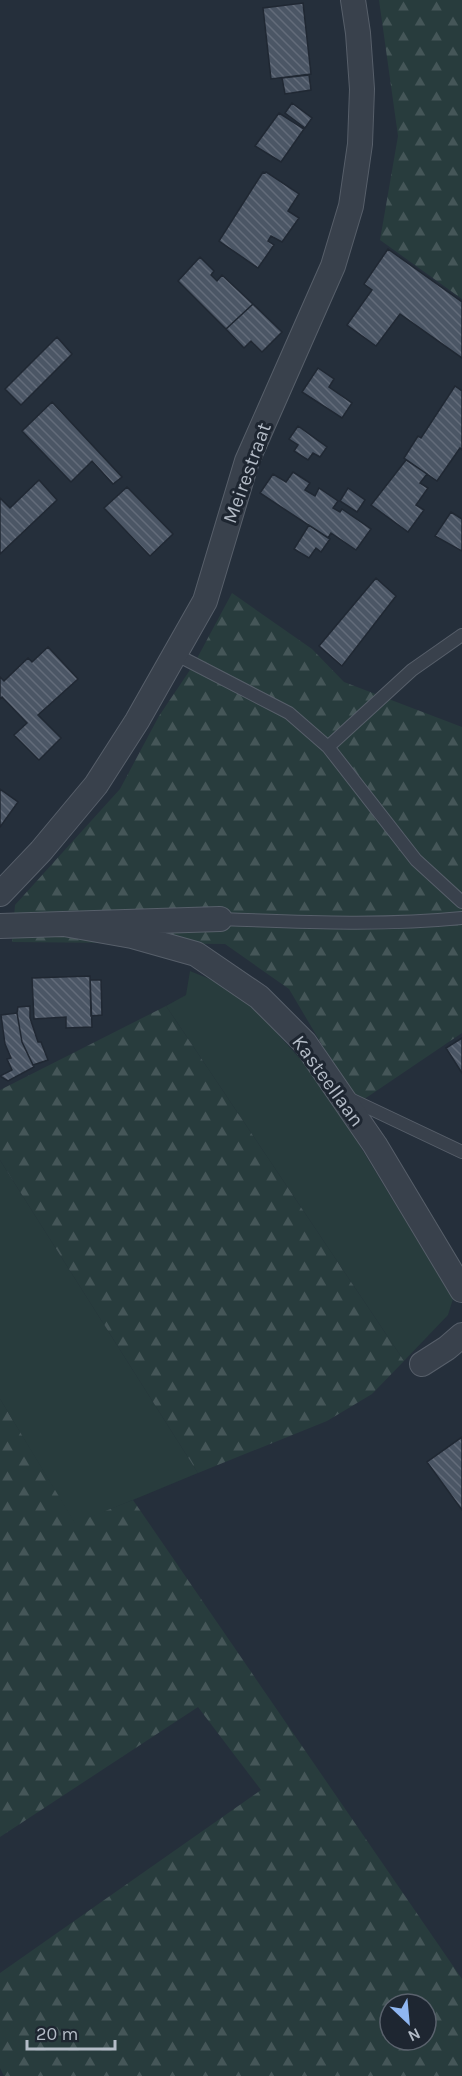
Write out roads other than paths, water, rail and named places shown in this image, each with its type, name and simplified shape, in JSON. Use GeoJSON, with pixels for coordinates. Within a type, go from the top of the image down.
{"type":"FeatureCollection","features":[{"type":"Feature","properties":{"kind":"street","name":"Meirestraat"},"geometry":{"type":"LineString","coordinates":[[0,894],[41,851],[96,785],[137,721],[205,601],[247,461],[333,266],[351,206],[360,144],[362,89],[353,0]]}},
{"type":"Feature","properties":{"kind":"street","name":"Kasteellaan"},"geometry":{"type":"LineString","coordinates":[[0,926],[220,919]]}},
{"type":"Feature","properties":{"kind":"street","name":"Kasteellaan"},"geometry":{"type":"LineString","coordinates":[[64,924],[132,936],[196,954],[259,997],[305,1043],[375,1145],[462,1290]]}},
{"type":"Feature","properties":{"kind":"street"},"geometry":{"type":"LineString","coordinates":[[422,1364],[462,1335]]}},
{"type":"Feature","properties":{"kind":"lane"},"geometry":{"type":"LineString","coordinates":[[328,747],[412,670],[462,635]]}},
{"type":"Feature","properties":{"kind":"lane"},"geometry":{"type":"LineString","coordinates":[[175,654],[289,713],[328,747],[416,860],[462,902]]}},
{"type":"Feature","properties":{"kind":"lane"},"geometry":{"type":"LineString","coordinates":[[220,919],[312,923],[436,921],[462,918]]}},
{"type":"Feature","properties":{"kind":"lane"},"geometry":{"type":"LineString","coordinates":[[340,1094],[462,1152]]}}]}
